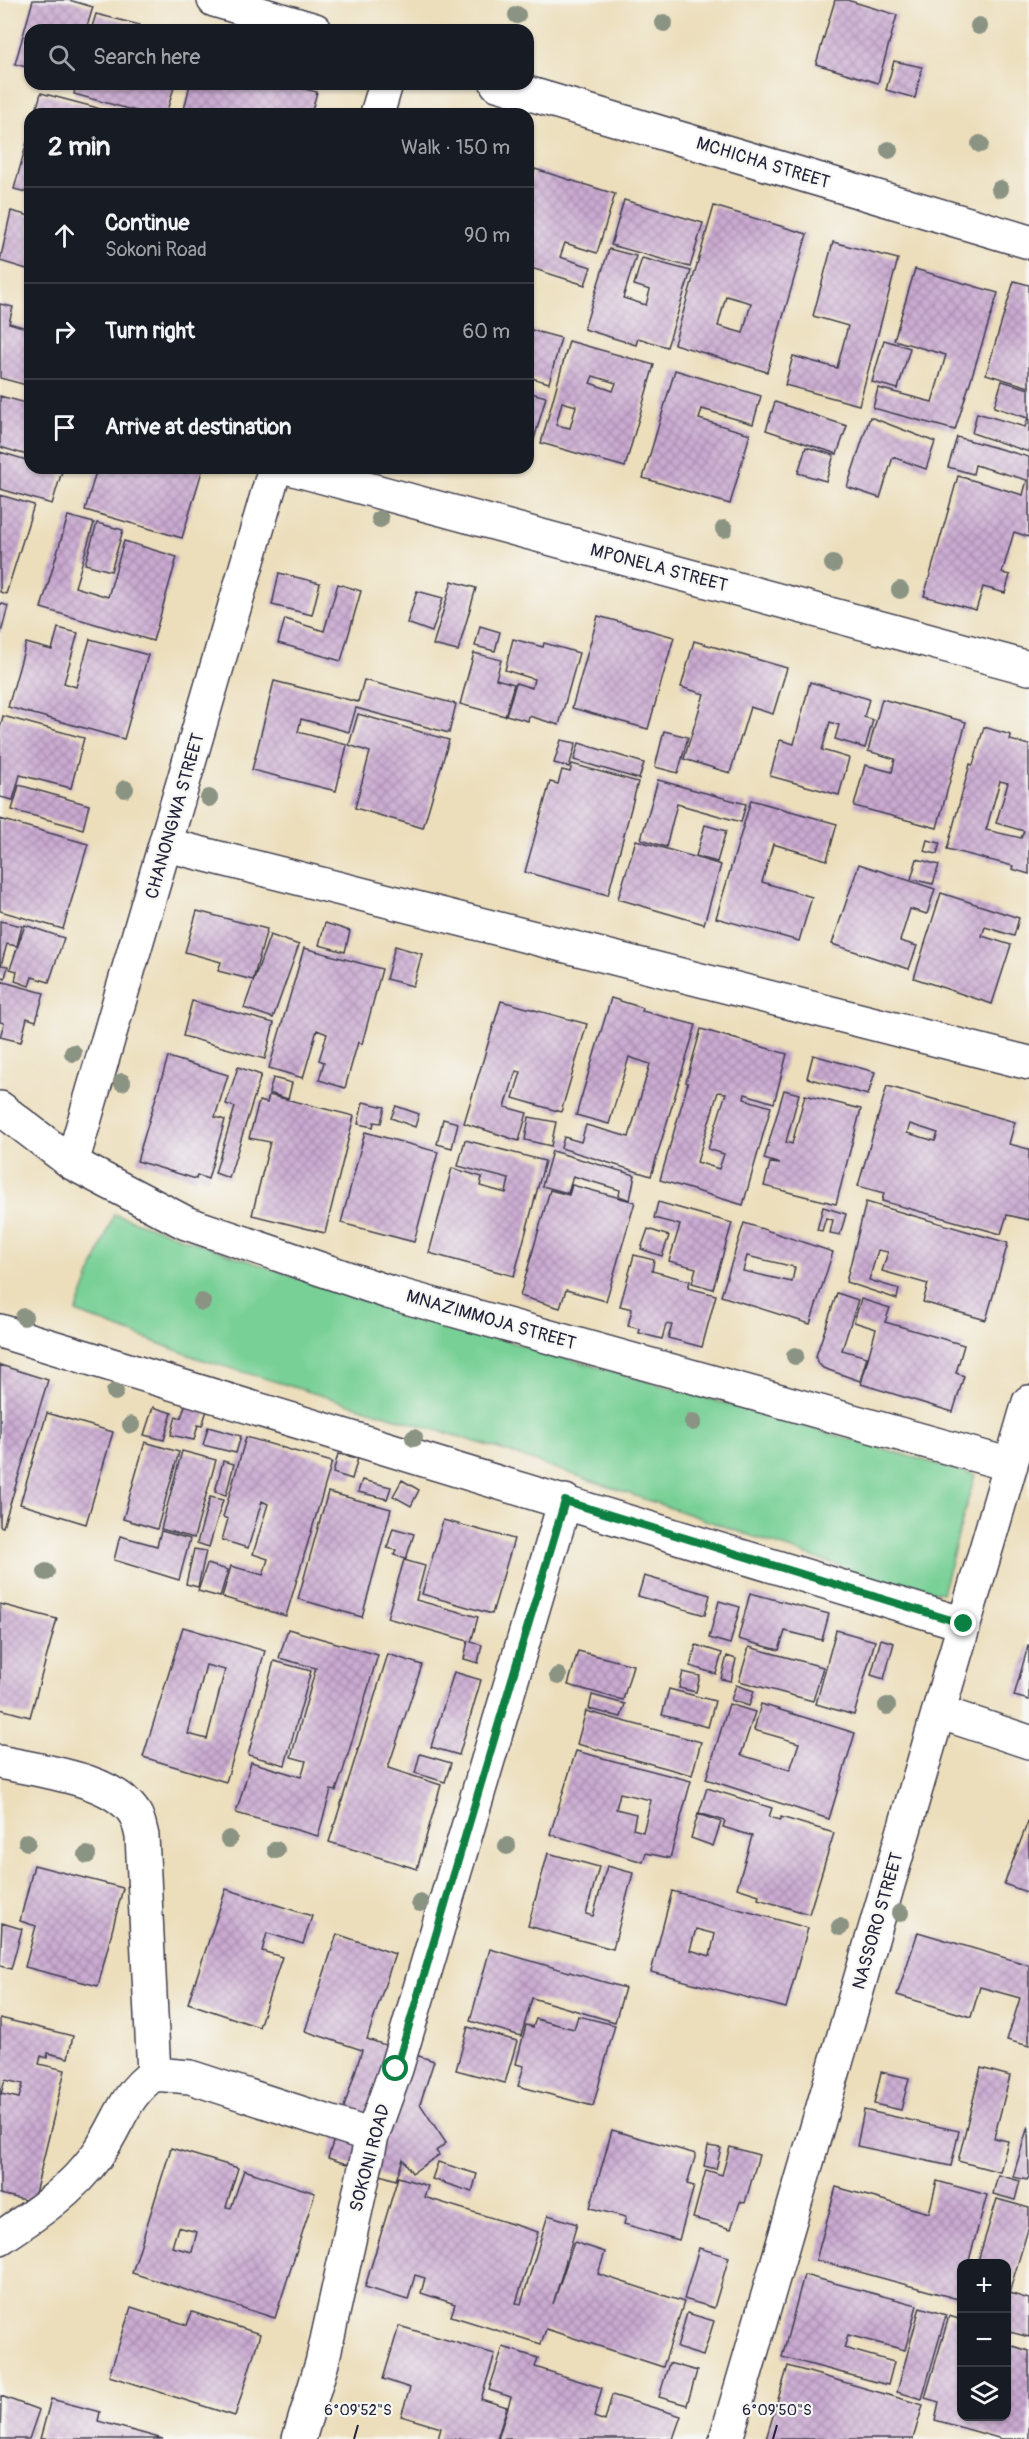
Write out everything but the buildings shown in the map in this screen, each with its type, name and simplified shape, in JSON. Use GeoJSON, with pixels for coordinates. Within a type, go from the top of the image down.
{"type":"FeatureCollection","features":[{"type":"Feature","properties":{"kind":"street"},"geometry":{"type":"LineString","coordinates":[[214,0],[295,24]]}},
{"type":"Feature","properties":{"kind":"street"},"geometry":{"type":"LineString","coordinates":[[379,108],[384,90]]}},
{"type":"Feature","properties":{"kind":"street","name":"MCHICHA STREET"},"geometry":{"type":"LineString","coordinates":[[517,90],[1029,242]]}},
{"type":"Feature","properties":{"kind":"street","name":"CHANONGWA STREET"},"geometry":{"type":"LineString","coordinates":[[72,1162],[167,845],[273,474]]}},
{"type":"Feature","properties":{"kind":"street","name":"MPONELA STREET"},"geometry":{"type":"LineString","coordinates":[[312,474],[1029,668]]}},
{"type":"Feature","properties":{"kind":"street"},"geometry":{"type":"LineString","coordinates":[[167,845],[1029,1063]]}},
{"type":"Feature","properties":{"kind":"street","name":"MNAZIMMOJA STREET"},"geometry":{"type":"LineString","coordinates":[[0,1108],[72,1162],[186,1223],[388,1292],[1011,1465]]}},
{"type":"Feature","properties":{"kind":"street"},"geometry":{"type":"LineString","coordinates":[[0,1331],[964,1624]]}},
{"type":"Feature","properties":{"kind":"street","name":"NASSORO STREET"},"geometry":{"type":"LineString","coordinates":[[726,2439],[1029,1402]]}},
{"type":"Feature","properties":{"kind":"street","name":"SOKONI ROAD"},"geometry":{"type":"LineString","coordinates":[[299,2439],[322,2363],[372,2136],[396,2069],[565,1501]]}},
{"type":"Feature","properties":{"kind":"street"},"geometry":{"type":"LineString","coordinates":[[939,1712],[1029,1742]]}},
{"type":"Feature","properties":{"kind":"street"},"geometry":{"type":"LineString","coordinates":[[0,1762],[99,1786],[120,1798],[135,1815],[142,1836],[154,2073]]}},
{"type":"Feature","properties":{"kind":"street"},"geometry":{"type":"LineString","coordinates":[[0,2238],[68,2190],[98,2154],[127,2100],[138,2085],[154,2073],[190,2077],[372,2136]]}},
{"type":"Feature","properties":{"kind":"green space"},"geometry":{"type":"Polygon","coordinates":[[[114,1214],[353,1297],[975,1475],[942,1593],[894,1585],[502,1450],[197,1358],[76,1312],[114,1214]]]}},
{"type":"Feature","properties":{"kind":"route"},"geometry":{"type":"LineString","coordinates":[[396,2069],[565,1501],[964,1624]]}}]}
